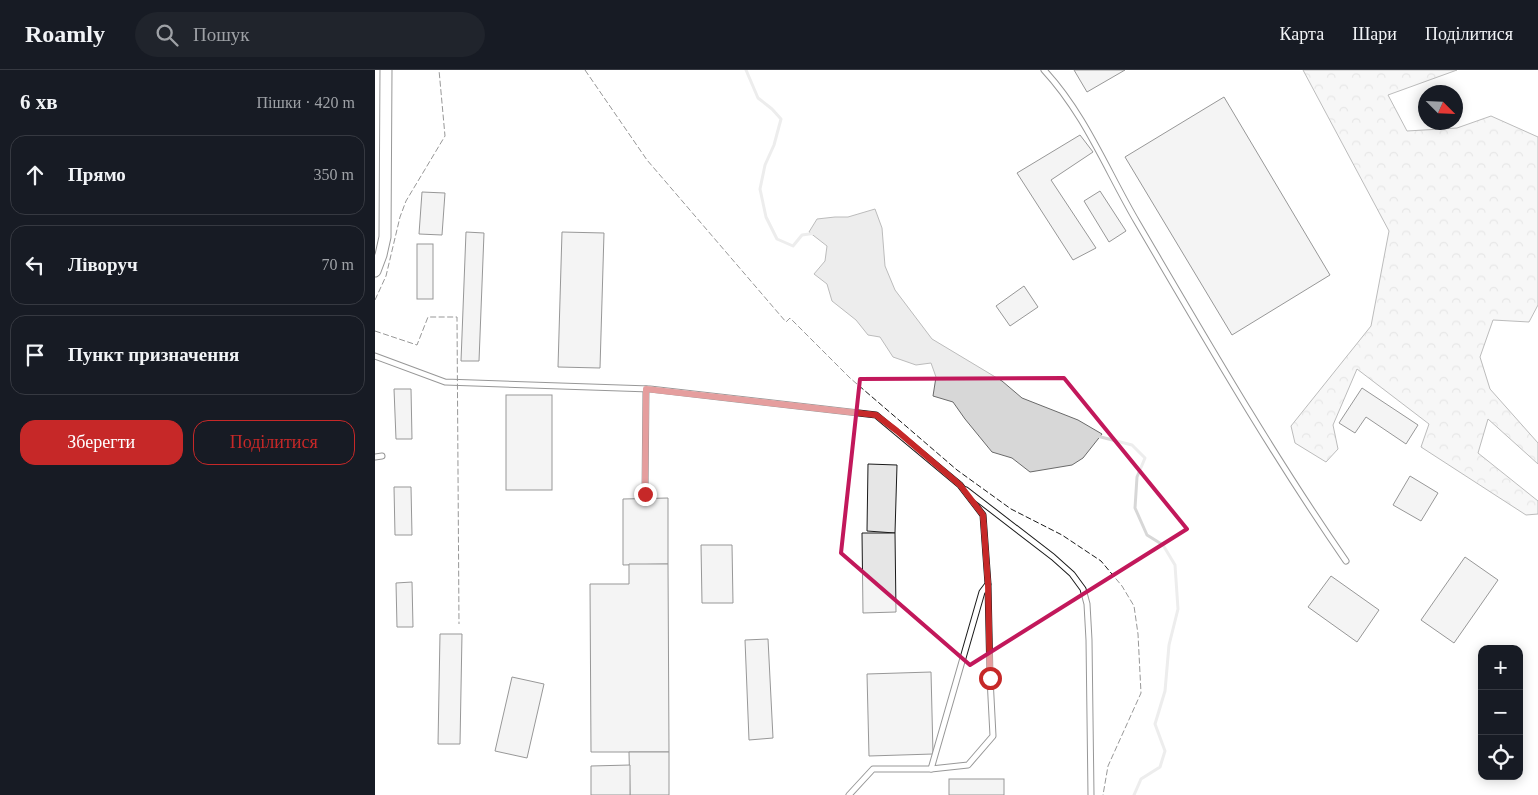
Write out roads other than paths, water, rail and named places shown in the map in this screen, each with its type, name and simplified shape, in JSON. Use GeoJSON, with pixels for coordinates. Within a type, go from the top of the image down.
{"type":"FeatureCollection","features":[{"type":"Feature","properties":{"kind":"street"},"geometry":{"type":"LineString","coordinates":[[375,271],[385,237],[382,198],[385,70]]}},
{"type":"Feature","properties":{"kind":"lane"},"geometry":{"type":"LineString","coordinates":[[1044,70],[1054,80],[1082,121],[1126,203],[1228,377],[1289,477],[1346,561]]}},
{"type":"Feature","properties":{"kind":"lane"},"geometry":{"type":"LineString","coordinates":[[375,356],[445,382],[646,389],[876,415],[960,485],[1053,557],[1072,574],[1083,589],[1087,604],[1089,640],[1091,795]]}},
{"type":"Feature","properties":{"kind":"lane"},"geometry":{"type":"LineString","coordinates":[[645,494],[646,389]]}},
{"type":"Feature","properties":{"kind":"lane"},"geometry":{"type":"LineString","coordinates":[[375,457],[381,456]]}},
{"type":"Feature","properties":{"kind":"lane"},"geometry":{"type":"LineString","coordinates":[[849,795],[873,769],[969,765],[993,736],[988,584],[983,515],[960,485]]}},
{"type":"Feature","properties":{"kind":"lane"},"geometry":{"type":"LineString","coordinates":[[931,768],[982,592],[988,584]]}},
{"type":"Feature","properties":{"kind":"waterway"},"geometry":{"type":"LineString","coordinates":[[746,70],[758,98],[781,119],[774,145],[765,165],[760,189],[766,217],[777,239],[793,246],[802,235],[816,233]]}},
{"type":"Feature","properties":{"kind":"waterway"},"geometry":{"type":"LineString","coordinates":[[1097,436],[1132,445],[1145,458],[1137,477],[1135,508],[1147,535],[1163,545],[1175,565],[1178,609],[1169,645],[1165,691],[1155,724],[1165,751],[1160,767],[1141,779],[1134,795]]}}]}
